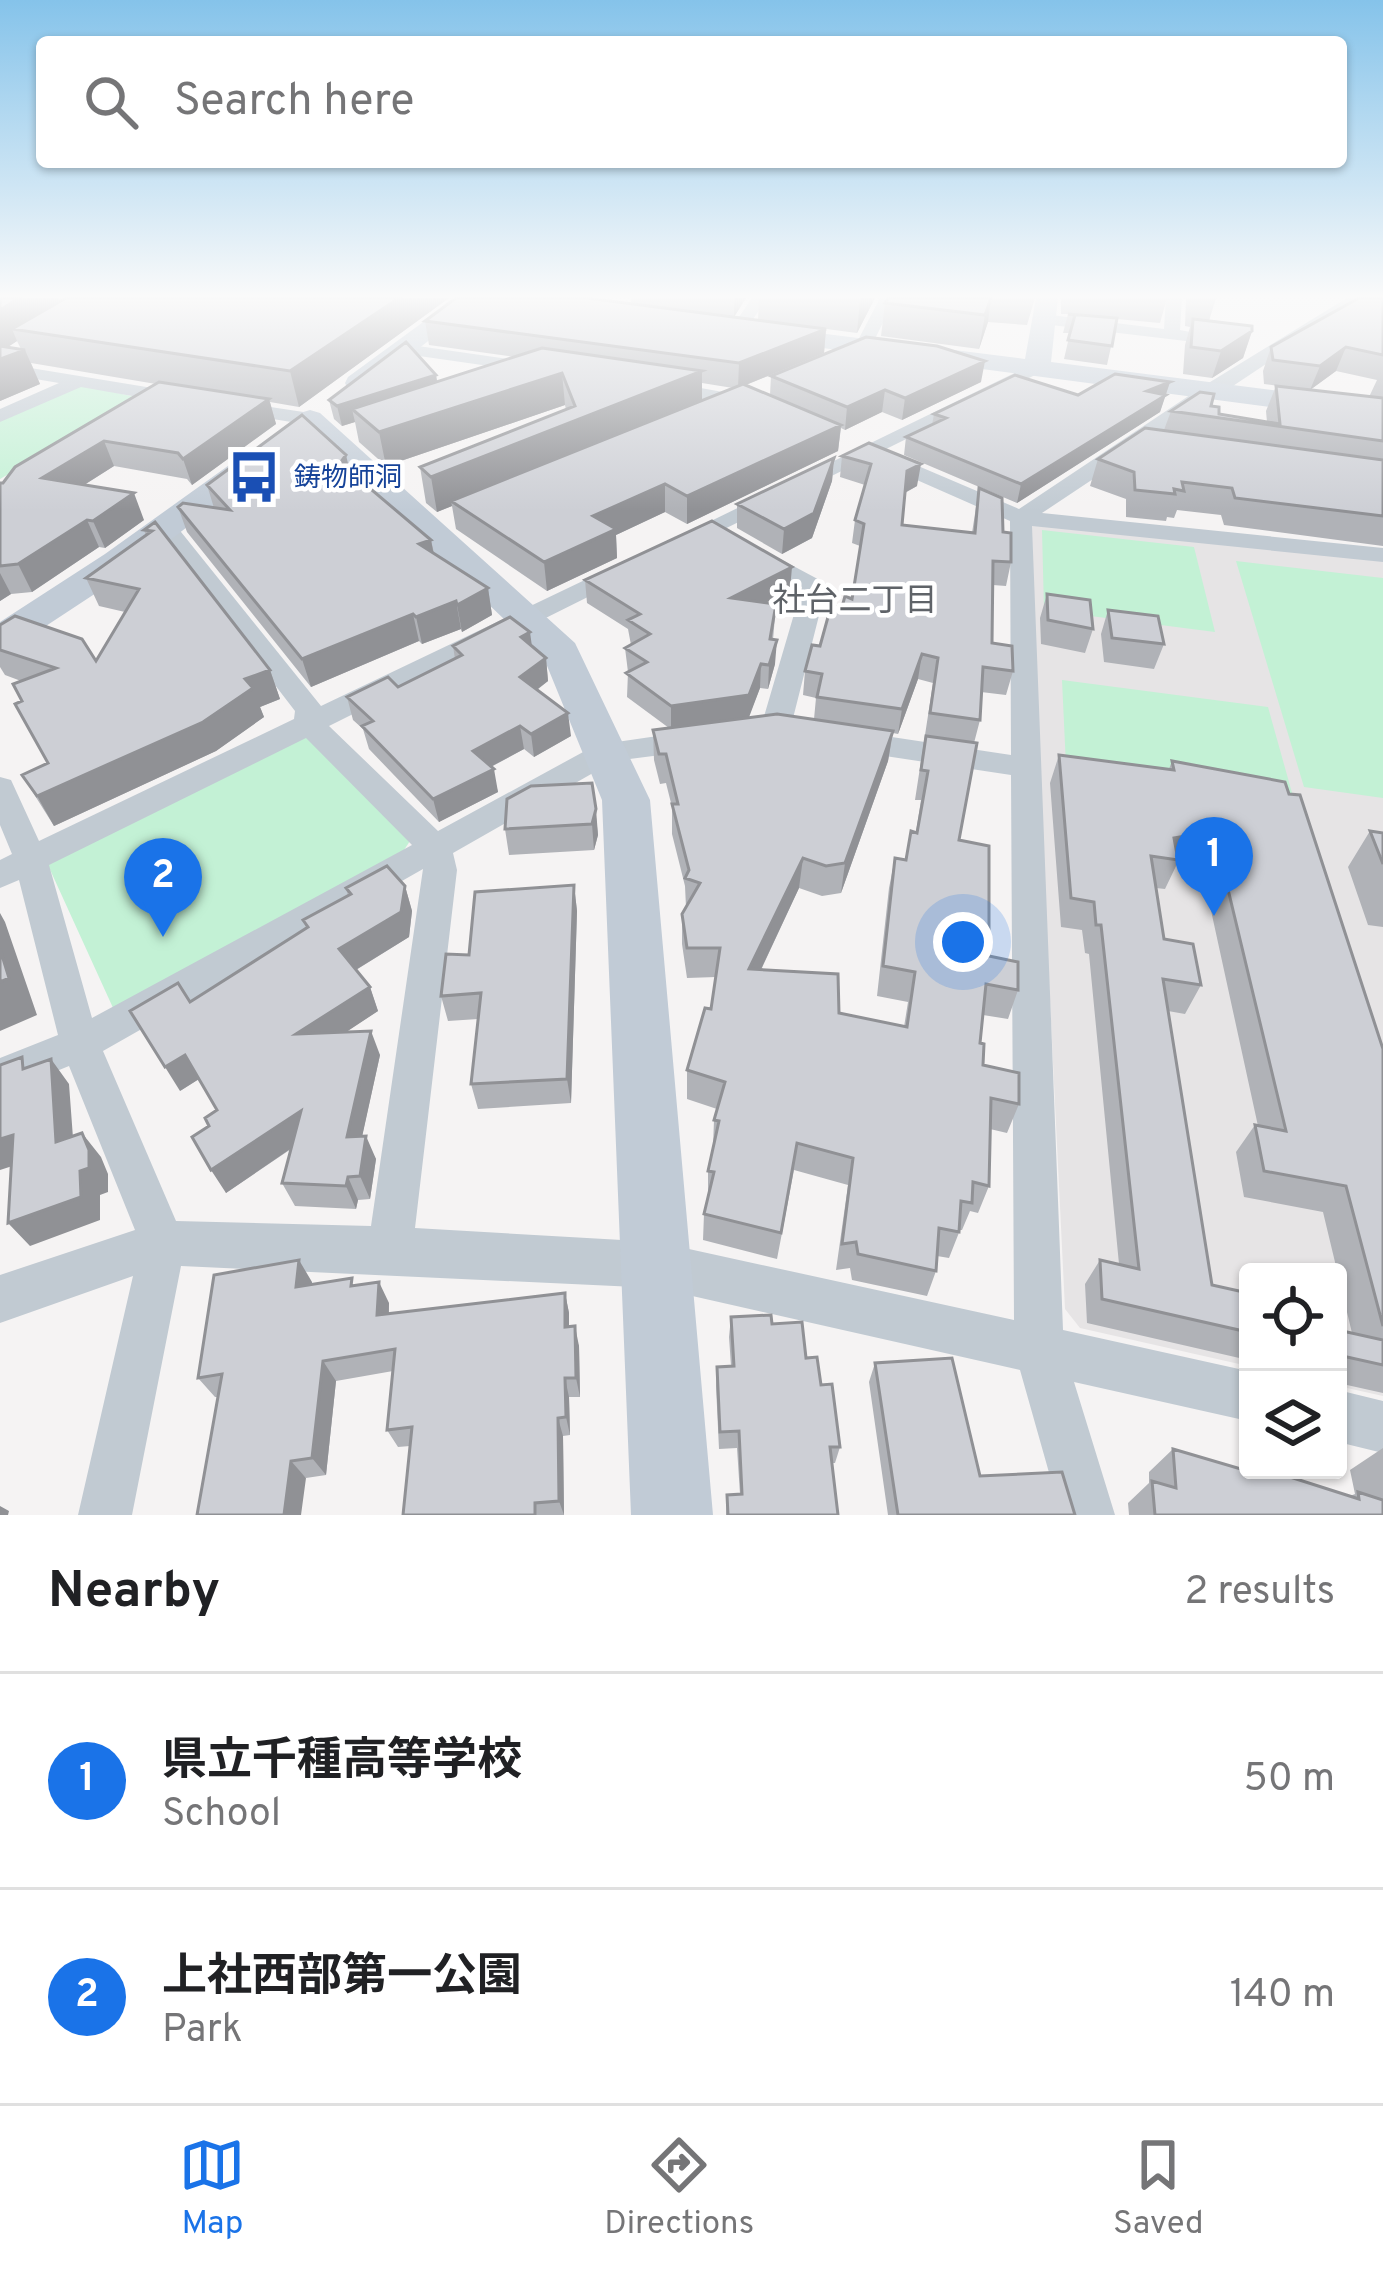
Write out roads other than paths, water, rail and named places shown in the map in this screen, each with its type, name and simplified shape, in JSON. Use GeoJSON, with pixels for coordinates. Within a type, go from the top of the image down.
{"type":"FeatureCollection","features":[{"type":"Feature","properties":{"kind":"street"},"geometry":{"type":"LineString","coordinates":[[10,369],[204,402]]}},
{"type":"Feature","properties":{"kind":"street"},"geometry":{"type":"LineString","coordinates":[[0,638],[165,527],[333,431],[387,369]]}},
{"type":"Feature","properties":{"kind":"street"},"geometry":{"type":"LineString","coordinates":[[503,383],[545,369],[567,373]]}},
{"type":"Feature","properties":{"kind":"street"},"geometry":{"type":"LineString","coordinates":[[16,868],[709,528],[856,447],[1033,369]]}},
{"type":"Feature","properties":{"kind":"street"},"geometry":{"type":"LineString","coordinates":[[1049,369],[1383,413]]}},
{"type":"Feature","properties":{"kind":"street"},"geometry":{"type":"LineString","coordinates":[[1021,518],[1246,369]]}},
{"type":"Feature","properties":{"kind":"street"},"geometry":{"type":"LineString","coordinates":[[0,416],[80,381]]}},
{"type":"Feature","properties":{"kind":"street"},"geometry":{"type":"LineString","coordinates":[[634,382],[754,394],[785,416]]}},
{"type":"Feature","properties":{"kind":"street"},"geometry":{"type":"LineString","coordinates":[[703,416],[754,394]]}},
{"type":"Feature","properties":{"kind":"street"},"geometry":{"type":"LineString","coordinates":[[122,418],[162,395]]}},
{"type":"Feature","properties":{"kind":"street"},"geometry":{"type":"LineString","coordinates":[[226,406],[333,431],[440,525],[561,651],[607,752],[626,800],[672,1515]]}},
{"type":"Feature","properties":{"kind":"street"},"geometry":{"type":"LineString","coordinates":[[1132,442],[1177,448]]}},
{"type":"Feature","properties":{"kind":"street"},"geometry":{"type":"LineString","coordinates":[[856,447],[1021,518],[1383,555]]}},
{"type":"Feature","properties":{"kind":"street"},"geometry":{"type":"LineString","coordinates":[[1021,518],[1039,1348],[1088,1515]]}},
{"type":"Feature","properties":{"kind":"street"},"geometry":{"type":"LineString","coordinates":[[165,527],[309,710],[308,723],[435,848],[440,870],[390,1250]]}},
{"type":"Feature","properties":{"kind":"street"},"geometry":{"type":"LineString","coordinates":[[709,528],[815,584],[798,734]]}},
{"type":"Feature","properties":{"kind":"street"},"geometry":{"type":"LineString","coordinates":[[0,1076],[80,1044],[607,752],[798,734],[1025,766]]}},
{"type":"Feature","properties":{"kind":"street"},"geometry":{"type":"LineString","coordinates":[[0,788],[16,868],[80,1044],[164,1244],[105,1515]]}},
{"type":"Feature","properties":{"kind":"street"},"geometry":{"type":"LineString","coordinates":[[0,1299],[164,1244],[390,1250],[657,1265],[1239,1394]]}},
{"type":"Feature","properties":{"kind":"street"},"geometry":{"type":"LineString","coordinates":[[1347,1418],[1383,1426]]}},
{"type":"Feature","properties":{"kind":"place","name":"鋳物師洞"},"geometry":{"type":"Point","coordinates":[254,477]}},
{"type":"Feature","properties":{"kind":"place","name":"県立千種高等学校"},"geometry":{"type":"Point","coordinates":[1214,916]}},
{"type":"Feature","properties":{"kind":"place","name":"上社西部第一公園"},"geometry":{"type":"Point","coordinates":[163,937]}},
{"type":"Feature","properties":{"kind":"district","name":"社台二丁目"},"geometry":{"type":"Point","coordinates":[855,599]}}]}
